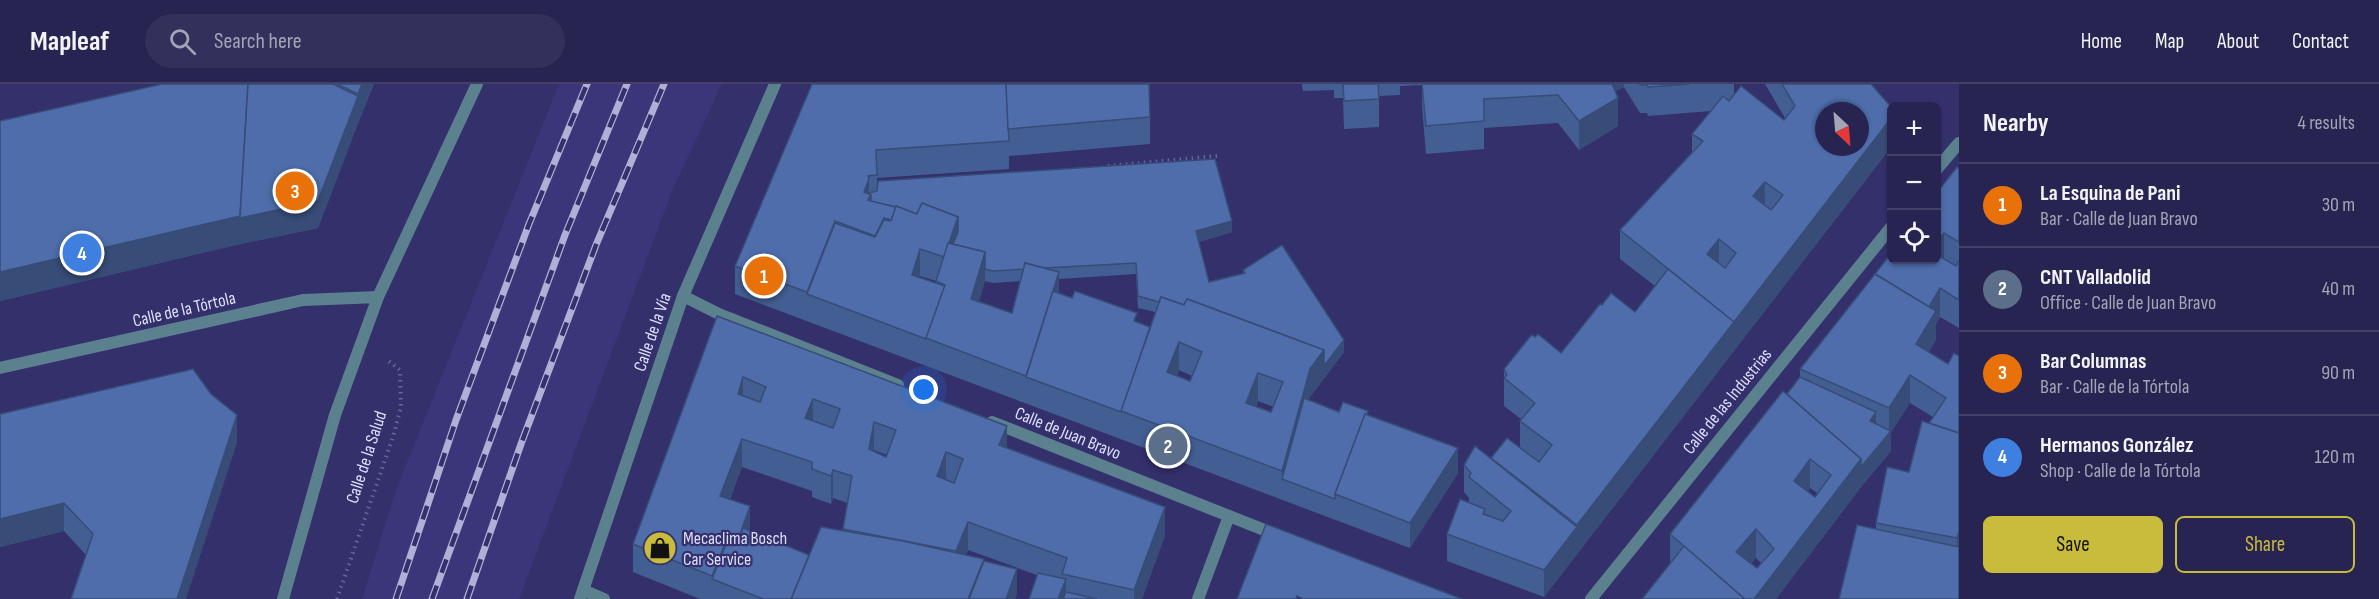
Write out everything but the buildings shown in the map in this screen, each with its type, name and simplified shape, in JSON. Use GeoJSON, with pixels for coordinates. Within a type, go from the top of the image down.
{"type":"FeatureCollection","features":[{"type":"Feature","properties":{"kind":"street"},"geometry":{"type":"LineString","coordinates":[[283,599],[335,415],[378,297],[477,84]]}},
{"type":"Feature","properties":{"kind":"street","name":"Calle de la Vía"},"geometry":{"type":"LineString","coordinates":[[582,595],[683,296],[775,84]]}},
{"type":"Feature","properties":{"kind":"street"},"geometry":{"type":"LineString","coordinates":[[1941,164],[1959,143]]}},
{"type":"Feature","properties":{"kind":"street","name":"Calle de las Industrias"},"geometry":{"type":"LineString","coordinates":[[1591,599],[1887,232]]}},
{"type":"Feature","properties":{"kind":"street"},"geometry":{"type":"LineString","coordinates":[[683,296],[719,314],[908,389]]}},
{"type":"Feature","properties":{"kind":"street","name":"Calle de la Tórtola"},"geometry":{"type":"LineString","coordinates":[[0,368],[303,300],[378,297]]}},
{"type":"Feature","properties":{"kind":"street","name":"Calle de Juan Bravo"},"geometry":{"type":"LineString","coordinates":[[985,419],[1285,538]]}},
{"type":"Feature","properties":{"kind":"street"},"geometry":{"type":"LineString","coordinates":[[1198,599],[1229,516]]}},
{"type":"Feature","properties":{"kind":"street"},"geometry":{"type":"LineString","coordinates":[[582,595],[604,599]]}},
{"type":"Feature","properties":{"kind":"path"},"geometry":{"type":"LineString","coordinates":[[1100,166],[1217,156]]}},
{"type":"Feature","properties":{"kind":"path","name":"Calle de la Salud"},"geometry":{"type":"LineString","coordinates":[[337,599],[393,437],[401,407],[400,370],[362,340]]}},
{"type":"Feature","properties":{"kind":"shaded area"},"geometry":{"type":"Polygon","coordinates":[[[559,84],[722,84],[672,191],[519,599],[362,599],[396,490],[559,84]]]}},
{"type":"Feature","properties":{"kind":"railway"},"geometry":{"type":"LineString","coordinates":[[396,599],[456,420],[529,224],[587,84]]}},
{"type":"Feature","properties":{"kind":"railway"},"geometry":{"type":"LineString","coordinates":[[432,599],[565,235],[627,84]]}},
{"type":"Feature","properties":{"kind":"railway"},"geometry":{"type":"LineString","coordinates":[[467,599],[521,444],[596,245],[664,84]]}},
{"type":"Feature","properties":{"kind":"place","name":"Bar Columnas"},"geometry":{"type":"Point","coordinates":[295,191]}},
{"type":"Feature","properties":{"kind":"place","name":"Hermanos González"},"geometry":{"type":"Point","coordinates":[82,253]}},
{"type":"Feature","properties":{"kind":"place","name":"La Esquina de Pani"},"geometry":{"type":"Point","coordinates":[764,276]}},
{"type":"Feature","properties":{"kind":"place","name":"CNT Valladolid"},"geometry":{"type":"Point","coordinates":[1168,446]}},
{"type":"Feature","properties":{"kind":"place","name":"Mecaclima Bosch Car Service"},"geometry":{"type":"Point","coordinates":[660,548]}}]}
